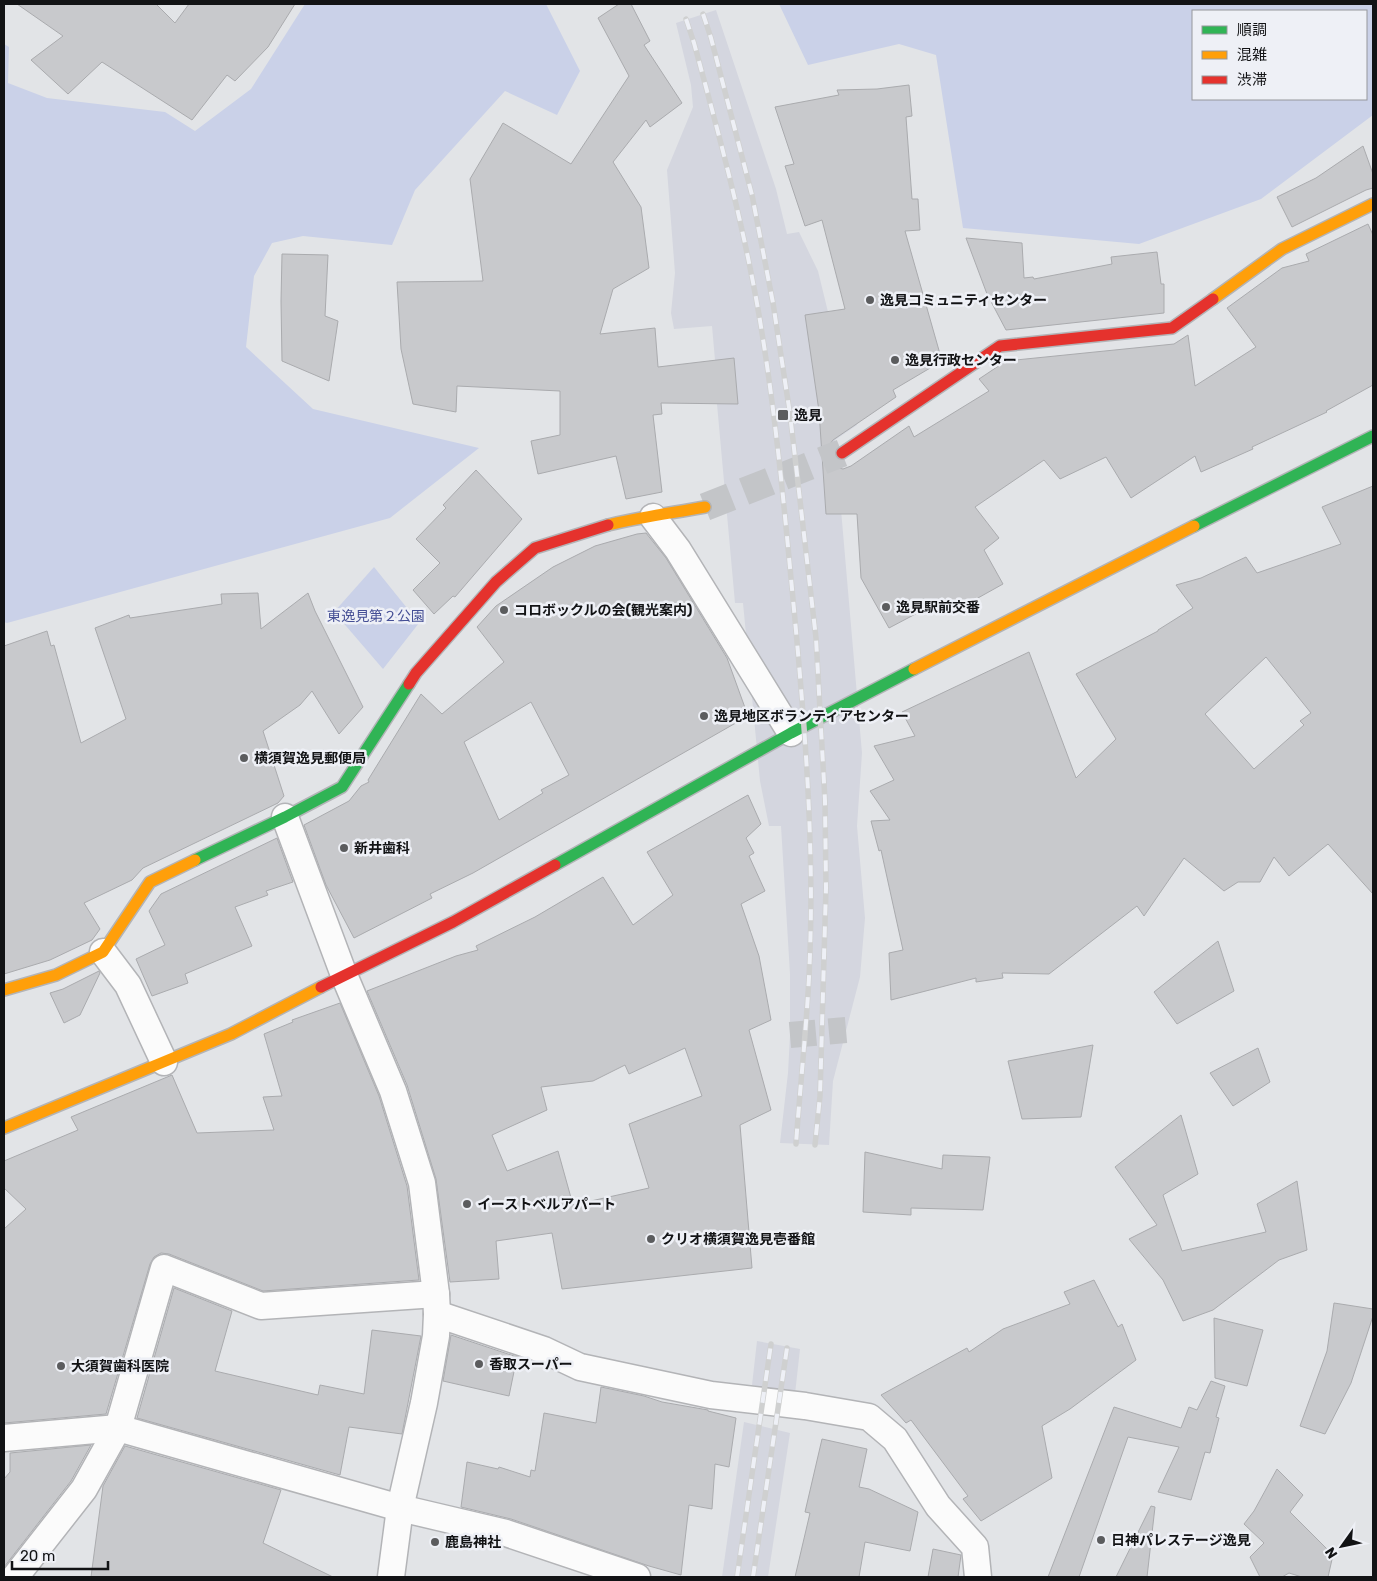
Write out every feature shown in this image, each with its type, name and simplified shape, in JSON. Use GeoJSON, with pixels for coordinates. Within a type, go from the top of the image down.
{"type":"FeatureCollection","features":[{"type":"Feature","properties":{"kind":"street"},"geometry":{"type":"LineString","coordinates":[[842,453],[1000,346],[1172,328],[1282,249],[1373,204]]}},
{"type":"Feature","properties":{"kind":"street"},"geometry":{"type":"LineString","coordinates":[[4,1128],[234,1033],[344,975],[453,922],[791,732],[1373,436]]}},
{"type":"Feature","properties":{"kind":"street"},"geometry":{"type":"LineString","coordinates":[[4,990],[56,975],[103,952],[150,882],[285,817],[342,787],[416,673],[496,582],[535,548],[582,532],[635,518],[653,517],[705,507]]}},
{"type":"Feature","properties":{"kind":"street"},"geometry":{"type":"LineString","coordinates":[[653,517],[678,550],[791,732]]}},
{"type":"Feature","properties":{"kind":"street"},"geometry":{"type":"LineString","coordinates":[[285,817],[344,975],[392,1091],[422,1183],[437,1304],[436,1336],[424,1403],[400,1508],[391,1577]]}},
{"type":"Feature","properties":{"kind":"street"},"geometry":{"type":"LineString","coordinates":[[103,952],[128,985],[164,1062]]}},
{"type":"Feature","properties":{"kind":"street"},"geometry":{"type":"LineString","coordinates":[[15,1577],[84,1489],[118,1428],[164,1268],[261,1306],[437,1304],[580,1367],[711,1395],[806,1406],[869,1417],[895,1439],[938,1506],[975,1547],[978,1577]]}},
{"type":"Feature","properties":{"kind":"street"},"geometry":{"type":"LineString","coordinates":[[4,1438],[118,1428],[400,1508],[506,1533],[637,1577]]}},
{"type":"Feature","properties":{"kind":"shaded area"},"geometry":{"type":"Polygon","coordinates":[[[716,10],[776,189],[787,234],[799,232],[818,271],[828,312],[849,367],[857,425],[835,440],[862,753],[857,826],[865,918],[860,977],[833,1081],[829,1145],[780,1143],[788,1073],[790,1035],[790,974],[781,826],[769,826],[760,781],[743,603],[735,603],[717,404],[706,403],[702,362],[715,360],[712,326],[674,329],[671,313],[675,273],[667,170],[693,107],[691,85],[676,23],[716,10]]]}},
{"type":"Feature","properties":{"kind":"shaded area"},"geometry":{"type":"Polygon","coordinates":[[[757,1341],[800,1349],[795,1394],[752,1385],[757,1341]]]}},
{"type":"Feature","properties":{"kind":"shaded area"},"geometry":{"type":"Polygon","coordinates":[[[744,1422],[790,1433],[768,1577],[722,1577],[744,1422]]]}},
{"type":"Feature","properties":{"kind":"green space"},"geometry":{"type":"Polygon","coordinates":[[[305,4],[546,4],[580,71],[557,115],[505,91],[415,190],[392,245],[303,236],[272,243],[254,276],[246,347],[313,409],[479,448],[390,518],[7,623],[4,622],[4,44],[9,47],[8,83],[47,98],[165,112],[195,131],[251,89],[305,4]]]}},
{"type":"Feature","properties":{"kind":"green space"},"geometry":{"type":"Polygon","coordinates":[[[779,4],[1373,4],[1373,115],[1261,199],[1139,244],[963,228],[936,55],[899,44],[808,65],[779,4]]]}},
{"type":"Feature","properties":{"kind":"green space","name":"東逸見第２公園"},"geometry":{"type":"Polygon","coordinates":[[[374,567],[419,623],[383,669],[334,612],[374,567]]]}},
{"type":"Feature","properties":{"kind":"building"},"geometry":{"type":"Polygon","coordinates":[[[17,4],[156,4],[175,23],[189,4],[295,4],[268,47],[235,81],[227,75],[192,120],[102,62],[68,94],[31,60],[63,36],[17,4]]]}},
{"type":"Feature","properties":{"kind":"building"},"geometry":{"type":"Polygon","coordinates":[[[619,4],[631,4],[650,41],[644,45],[682,103],[650,127],[646,120],[613,162],[641,207],[649,268],[613,289],[600,334],[655,328],[658,367],[734,358],[738,404],[661,403],[662,414],[653,415],[662,492],[626,499],[616,456],[538,474],[531,441],[560,435],[560,391],[457,386],[456,412],[413,404],[401,349],[397,282],[483,281],[470,179],[503,123],[571,164],[629,76],[598,18],[619,4]]]}},
{"type":"Feature","properties":{"kind":"building"},"geometry":{"type":"Polygon","coordinates":[[[909,85],[912,116],[906,117],[912,199],[918,199],[920,230],[905,231],[942,361],[893,390],[896,397],[833,440],[828,447],[827,455],[829,461],[835,467],[843,469],[851,466],[909,426],[914,437],[989,391],[979,379],[1006,361],[1174,344],[1188,335],[1195,386],[1256,347],[1227,308],[1282,268],[1309,261],[1306,254],[1368,224],[1373,235],[1373,385],[1327,412],[1252,447],[1253,449],[1201,472],[1195,456],[1131,498],[1106,457],[1060,479],[1044,460],[975,507],[999,538],[984,550],[1003,584],[951,613],[942,600],[889,628],[861,578],[857,514],[826,514],[819,411],[805,315],[845,309],[822,220],[805,226],[785,166],[794,164],[775,107],[839,95],[837,90],[877,89],[909,85]]]}},
{"type":"Feature","properties":{"kind":"building"},"geometry":{"type":"Polygon","coordinates":[[[1363,146],[1373,174],[1373,188],[1292,227],[1277,197],[1316,178],[1363,146]]]}},
{"type":"Feature","properties":{"kind":"building"},"geometry":{"type":"Polygon","coordinates":[[[966,238],[1022,243],[1024,278],[1033,277],[1034,279],[1112,264],[1111,257],[1157,252],[1161,284],[1164,284],[1164,313],[1006,330],[987,294],[966,238]]]}},
{"type":"Feature","properties":{"kind":"building"},"geometry":{"type":"Polygon","coordinates":[[[282,254],[328,255],[325,316],[338,321],[329,381],[282,361],[282,254]]]}},
{"type":"Feature","properties":{"kind":"building"},"geometry":{"type":"Polygon","coordinates":[[[476,470],[522,519],[455,597],[453,596],[434,614],[413,590],[440,563],[416,539],[446,508],[443,505],[476,470]]]}},
{"type":"Feature","properties":{"kind":"building"},"geometry":{"type":"Polygon","coordinates":[[[1373,486],[1373,894],[1328,844],[1289,876],[1274,857],[1260,882],[1238,882],[1224,891],[1184,858],[1144,916],[1137,906],[1049,974],[1002,973],[1003,978],[976,982],[976,978],[891,1000],[889,953],[903,950],[881,850],[879,851],[871,821],[890,820],[870,791],[894,780],[874,746],[915,736],[902,712],[1029,652],[1076,778],[1116,739],[1076,674],[1158,631],[1193,608],[1176,585],[1201,578],[1246,557],[1257,573],[1341,544],[1322,507],[1373,486]],[[1266,657],[1205,714],[1254,769],[1304,725],[1300,721],[1311,713],[1266,657]]]}},
{"type":"Feature","properties":{"kind":"building"},"geometry":{"type":"Polygon","coordinates":[[[646,533],[666,558],[727,658],[748,716],[473,873],[430,894],[432,898],[354,938],[326,885],[304,825],[349,801],[361,786],[369,782],[368,780],[421,694],[442,714],[504,662],[477,627],[496,606],[553,567],[595,546],[646,533]],[[531,702],[464,742],[499,820],[543,793],[541,790],[569,775],[531,702]]]}},
{"type":"Feature","properties":{"kind":"building"},"geometry":{"type":"Polygon","coordinates":[[[258,593],[261,629],[308,593],[315,611],[363,707],[339,734],[312,691],[300,705],[263,731],[284,796],[278,803],[143,868],[132,880],[84,903],[100,929],[92,940],[50,960],[4,974],[4,646],[47,631],[51,646],[54,645],[81,743],[126,719],[95,628],[129,615],[130,618],[222,604],[221,594],[258,593]]]}},
{"type":"Feature","properties":{"kind":"building"},"geometry":{"type":"Polygon","coordinates":[[[748,795],[761,824],[746,838],[754,853],[749,856],[765,891],[741,904],[759,956],[771,1020],[749,1030],[771,1110],[740,1125],[752,1268],[562,1289],[552,1233],[496,1241],[499,1279],[450,1282],[436,1179],[407,1085],[367,991],[456,956],[478,950],[476,946],[535,917],[603,877],[633,925],[673,895],[647,852],[748,795]],[[685,1048],[629,1074],[625,1065],[593,1081],[541,1087],[547,1110],[492,1135],[507,1171],[558,1151],[573,1205],[649,1188],[629,1124],[702,1096],[685,1048]]]}},
{"type":"Feature","properties":{"kind":"building"},"geometry":{"type":"Polygon","coordinates":[[[277,838],[293,882],[266,891],[268,895],[235,907],[252,946],[185,974],[188,983],[152,996],[136,959],[165,945],[149,911],[161,894],[277,838]]]}},
{"type":"Feature","properties":{"kind":"building"},"geometry":{"type":"Polygon","coordinates":[[[1218,941],[1234,991],[1177,1024],[1154,992],[1218,941]]]}},
{"type":"Feature","properties":{"kind":"building"},"geometry":{"type":"Polygon","coordinates":[[[99,971],[100,973],[80,1015],[64,1023],[50,993],[63,989],[99,971]]]}},
{"type":"Feature","properties":{"kind":"building"},"geometry":{"type":"Polygon","coordinates":[[[340,1003],[379,1096],[407,1186],[419,1280],[263,1291],[169,1254],[161,1253],[154,1257],[150,1264],[106,1414],[4,1423],[4,1229],[26,1209],[4,1188],[4,1161],[78,1130],[71,1117],[172,1075],[197,1133],[274,1130],[263,1097],[282,1096],[264,1034],[293,1022],[292,1020],[340,1003]]]}},
{"type":"Feature","properties":{"kind":"building"},"geometry":{"type":"Polygon","coordinates":[[[1093,1045],[1081,1117],[1022,1119],[1008,1061],[1093,1045]]]}},
{"type":"Feature","properties":{"kind":"building"},"geometry":{"type":"Polygon","coordinates":[[[1258,1048],[1270,1082],[1233,1106],[1210,1073],[1258,1048]]]}},
{"type":"Feature","properties":{"kind":"building"},"geometry":{"type":"Polygon","coordinates":[[[1181,1115],[1198,1174],[1163,1195],[1182,1251],[1266,1232],[1257,1204],[1297,1181],[1307,1250],[1279,1260],[1213,1310],[1183,1321],[1163,1280],[1129,1239],[1157,1225],[1115,1167],[1181,1115]]]}},
{"type":"Feature","properties":{"kind":"building"},"geometry":{"type":"Polygon","coordinates":[[[865,1152],[942,1169],[943,1155],[990,1157],[983,1210],[911,1208],[911,1215],[863,1212],[865,1152]]]}},
{"type":"Feature","properties":{"kind":"building"},"geometry":{"type":"Polygon","coordinates":[[[1094,1280],[1118,1327],[1122,1324],[1136,1360],[1070,1409],[1042,1426],[1052,1478],[981,1521],[963,1499],[968,1496],[911,1420],[906,1423],[881,1395],[967,1348],[969,1352],[1003,1329],[1070,1304],[1064,1292],[1094,1280]]]}},
{"type":"Feature","properties":{"kind":"building"},"geometry":{"type":"Polygon","coordinates":[[[174,1288],[232,1311],[215,1371],[318,1395],[320,1385],[364,1394],[372,1330],[421,1336],[402,1434],[349,1427],[340,1475],[137,1418],[174,1288]]]}},
{"type":"Feature","properties":{"kind":"building"},"geometry":{"type":"Polygon","coordinates":[[[1334,1303],[1373,1309],[1373,1316],[1351,1383],[1325,1434],[1300,1426],[1327,1351],[1334,1303]]]}},
{"type":"Feature","properties":{"kind":"building"},"geometry":{"type":"Polygon","coordinates":[[[1214,1318],[1263,1330],[1247,1386],[1215,1378],[1214,1318]]]}},
{"type":"Feature","properties":{"kind":"building","name":"香取スーパー"},"geometry":{"type":"Polygon","coordinates":[[[451,1335],[517,1357],[509,1396],[443,1381],[451,1335]]]}},
{"type":"Feature","properties":{"kind":"building"},"geometry":{"type":"Polygon","coordinates":[[[1211,1381],[1225,1386],[1216,1417],[1219,1418],[1210,1453],[1205,1452],[1191,1500],[1158,1492],[1179,1447],[1128,1437],[1079,1577],[1048,1577],[1114,1407],[1181,1428],[1189,1407],[1197,1410],[1211,1381]]]}},
{"type":"Feature","properties":{"kind":"building"},"geometry":{"type":"Polygon","coordinates":[[[601,1387],[644,1396],[662,1402],[708,1410],[736,1418],[729,1467],[715,1464],[712,1509],[689,1505],[681,1575],[511,1519],[461,1507],[467,1462],[498,1469],[499,1467],[530,1477],[531,1470],[535,1471],[544,1413],[596,1423],[601,1387]]]}},
{"type":"Feature","properties":{"kind":"building"},"geometry":{"type":"Polygon","coordinates":[[[822,1439],[867,1449],[859,1487],[869,1489],[918,1512],[910,1551],[865,1542],[859,1577],[795,1577],[810,1513],[805,1512],[822,1439]]]}},
{"type":"Feature","properties":{"kind":"building"},"geometry":{"type":"Polygon","coordinates":[[[91,1445],[71,1481],[4,1567],[4,1479],[10,1472],[10,1453],[91,1445]]]}},
{"type":"Feature","properties":{"kind":"building"},"geometry":{"type":"Polygon","coordinates":[[[125,1446],[281,1490],[263,1543],[333,1577],[91,1577],[103,1486],[125,1446]]]}},
{"type":"Feature","properties":{"kind":"building"},"geometry":{"type":"Polygon","coordinates":[[[1277,1469],[1303,1495],[1290,1512],[1333,1555],[1328,1577],[1302,1577],[1289,1573],[1282,1577],[1260,1577],[1250,1557],[1264,1543],[1244,1524],[1254,1511],[1277,1469]]]}},
{"type":"Feature","properties":{"kind":"building"},"geometry":{"type":"Polygon","coordinates":[[[1151,1506],[1155,1507],[1147,1577],[1116,1577],[1151,1506]]]}},
{"type":"Feature","properties":{"kind":"building"},"geometry":{"type":"Polygon","coordinates":[[[933,1549],[961,1555],[958,1577],[928,1577],[933,1549]]]}},
{"type":"Feature","properties":{"kind":"tunnel"},"geometry":{"type":"LineString","coordinates":[[705,507],[842,453]]}},
{"type":"Feature","properties":{"kind":"tunnel"},"geometry":{"type":"LineString","coordinates":[[790,1035],[846,1030]]}},
{"type":"Feature","properties":{"kind":"railway"},"geometry":{"type":"LineString","coordinates":[[703,14],[752,195],[773,303],[790,414],[816,638],[825,801],[826,888],[820,1096],[815,1145]]}},
{"type":"Feature","properties":{"kind":"railway"},"geometry":{"type":"LineString","coordinates":[[686,19],[721,142],[752,275],[770,386],[788,542],[806,753],[811,888],[809,977],[796,1144]]}},
{"type":"Feature","properties":{"kind":"railway"},"geometry":{"type":"LineString","coordinates":[[737,1577],[771,1344]]}},
{"type":"Feature","properties":{"kind":"railway"},"geometry":{"type":"LineString","coordinates":[[753,1577],[787,1348]]}},
{"type":"Feature","properties":{"kind":"traffic: fast"},"geometry":{"type":"LineString","coordinates":[[1194,526],[1373,436]]}},
{"type":"Feature","properties":{"kind":"traffic: fast"},"geometry":{"type":"LineString","coordinates":[[555,865],[791,733],[914,669]]}},
{"type":"Feature","properties":{"kind":"traffic: fast"},"geometry":{"type":"LineString","coordinates":[[195,860],[285,817],[342,787],[409,684]]}},
{"type":"Feature","properties":{"kind":"traffic: slow"},"geometry":{"type":"LineString","coordinates":[[1213,299],[1282,249],[1373,204]]}},
{"type":"Feature","properties":{"kind":"traffic: slow"},"geometry":{"type":"LineString","coordinates":[[608,525],[705,507]]}},
{"type":"Feature","properties":{"kind":"traffic: slow"},"geometry":{"type":"LineString","coordinates":[[914,669],[1194,526]]}},
{"type":"Feature","properties":{"kind":"traffic: slow"},"geometry":{"type":"LineString","coordinates":[[4,990],[56,975],[103,952],[150,882],[195,860]]}},
{"type":"Feature","properties":{"kind":"traffic: slow"},"geometry":{"type":"LineString","coordinates":[[4,1128],[231,1034],[321,987]]}},
{"type":"Feature","properties":{"kind":"traffic: jam"},"geometry":{"type":"LineString","coordinates":[[842,453],[1000,346],[1172,328],[1213,299]]}},
{"type":"Feature","properties":{"kind":"traffic: jam"},"geometry":{"type":"LineString","coordinates":[[409,684],[416,673],[496,582],[535,548],[608,525]]}},
{"type":"Feature","properties":{"kind":"traffic: jam"},"geometry":{"type":"LineString","coordinates":[[321,987],[453,922],[555,865]]}},
{"type":"Feature","properties":{"kind":"place","name":"逸見コミュニティセンター"},"geometry":{"type":"Point","coordinates":[870,300]}},
{"type":"Feature","properties":{"kind":"place","name":"逸見行政センター"},"geometry":{"type":"Point","coordinates":[895,360]}},
{"type":"Feature","properties":{"kind":"place","name":"逸見"},"geometry":{"type":"Point","coordinates":[783,415]}},
{"type":"Feature","properties":{"kind":"place","name":"逸見駅前交番"},"geometry":{"type":"Point","coordinates":[886,607]}},
{"type":"Feature","properties":{"kind":"place","name":"コロボックルの会(観光案内)"},"geometry":{"type":"Point","coordinates":[504,610]}},
{"type":"Feature","properties":{"kind":"place","name":"逸見地区ボランティアセンター"},"geometry":{"type":"Point","coordinates":[704,716]}},
{"type":"Feature","properties":{"kind":"place","name":"横須賀逸見郵便局"},"geometry":{"type":"Point","coordinates":[244,758]}},
{"type":"Feature","properties":{"kind":"place","name":"新井歯科"},"geometry":{"type":"Point","coordinates":[344,848]}},
{"type":"Feature","properties":{"kind":"place","name":"イーストベルアパート"},"geometry":{"type":"Point","coordinates":[467,1204]}},
{"type":"Feature","properties":{"kind":"place","name":"クリオ横須賀逸見壱番館"},"geometry":{"type":"Point","coordinates":[651,1239]}},
{"type":"Feature","properties":{"kind":"place","name":"香取スーパー"},"geometry":{"type":"Point","coordinates":[479,1364]}},
{"type":"Feature","properties":{"kind":"place","name":"大須賀歯科医院"},"geometry":{"type":"Point","coordinates":[61,1366]}},
{"type":"Feature","properties":{"kind":"place","name":"日神パレステージ逸見"},"geometry":{"type":"Point","coordinates":[1101,1540]}},
{"type":"Feature","properties":{"kind":"place","name":"鹿島神社"},"geometry":{"type":"Point","coordinates":[435,1542]}}]}
